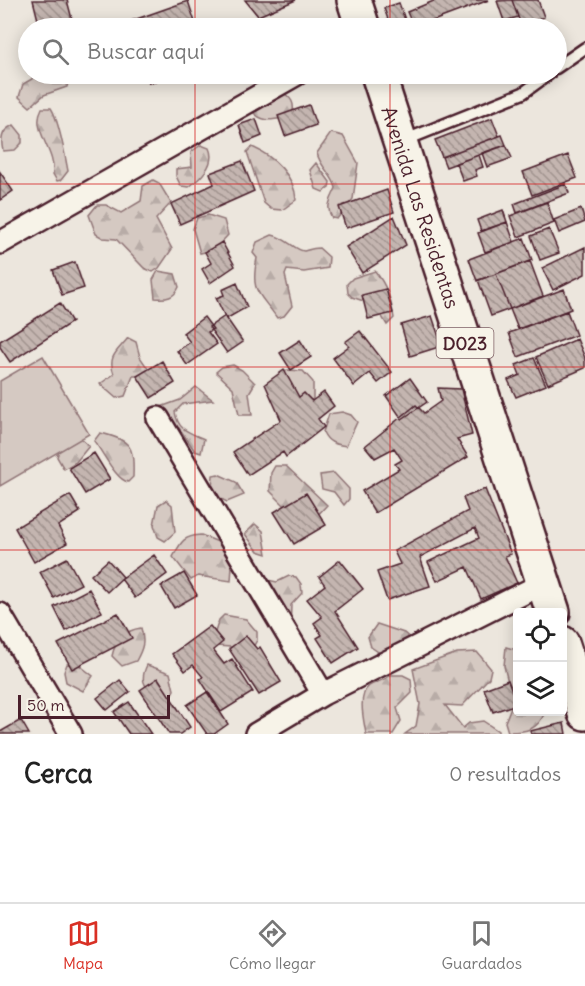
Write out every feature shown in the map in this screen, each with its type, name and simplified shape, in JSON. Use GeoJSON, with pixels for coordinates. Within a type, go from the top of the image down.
{"type":"FeatureCollection","features":[{"type":"Feature","properties":{"kind":"main road"},"geometry":{"type":"LineString","coordinates":[[354,0],[360,18]]}},
{"type":"Feature","properties":{"kind":"main road","name":"Avenida Las Residentas"},"geometry":{"type":"LineString","coordinates":[[381,84],[548,598]]}},
{"type":"Feature","properties":{"kind":"main road"},"geometry":{"type":"LineString","coordinates":[[567,657],[585,713]]}},
{"type":"Feature","properties":{"kind":"street"},"geometry":{"type":"LineString","coordinates":[[0,243],[279,84]]}},
{"type":"Feature","properties":{"kind":"street"},"geometry":{"type":"LineString","coordinates":[[158,418],[323,694]]}},
{"type":"Feature","properties":{"kind":"street"},"geometry":{"type":"LineString","coordinates":[[256,734],[323,694],[548,598]]}},
{"type":"Feature","properties":{"kind":"street"},"geometry":{"type":"LineString","coordinates":[[0,614],[71,734]]}},
{"type":"Feature","properties":{"kind":"lane"},"geometry":{"type":"LineString","coordinates":[[567,60],[585,48]]}},
{"type":"Feature","properties":{"kind":"lane"},"geometry":{"type":"LineString","coordinates":[[400,142],[523,93],[535,84]]}},
{"type":"Feature","properties":{"kind":"green space"},"geometry":{"type":"Polygon","coordinates":[[[23,84],[68,84],[67,87],[44,95],[30,107],[19,97],[23,84]]]}},
{"type":"Feature","properties":{"kind":"green space"},"geometry":{"type":"Polygon","coordinates":[[[280,90],[292,101],[292,116],[265,120],[252,111],[280,90]]]}},
{"type":"Feature","properties":{"kind":"green space"},"geometry":{"type":"Polygon","coordinates":[[[42,108],[51,108],[57,121],[68,171],[61,180],[57,181],[39,124],[42,108]]]}},
{"type":"Feature","properties":{"kind":"green space"},"geometry":{"type":"Polygon","coordinates":[[[14,125],[22,135],[22,143],[15,150],[3,151],[3,135],[14,125]]]}},
{"type":"Feature","properties":{"kind":"green space"},"geometry":{"type":"Polygon","coordinates":[[[331,133],[343,136],[358,163],[353,199],[337,219],[332,218],[329,210],[336,188],[317,153],[331,133]]]}},
{"type":"Feature","properties":{"kind":"green space"},"geometry":{"type":"Polygon","coordinates":[[[201,145],[209,148],[211,159],[209,165],[189,187],[181,186],[176,176],[176,169],[192,167],[191,152],[201,145]]]}},
{"type":"Feature","properties":{"kind":"green space"},"geometry":{"type":"Polygon","coordinates":[[[252,147],[275,161],[292,183],[296,200],[282,210],[271,209],[264,203],[247,152],[252,147]]]}},
{"type":"Feature","properties":{"kind":"green space"},"geometry":{"type":"Polygon","coordinates":[[[316,163],[330,182],[329,188],[323,192],[316,189],[310,170],[316,163]]]}},
{"type":"Feature","properties":{"kind":"green space"},"geometry":{"type":"Polygon","coordinates":[[[153,180],[159,183],[171,203],[156,219],[172,249],[159,268],[153,272],[144,268],[116,239],[103,238],[96,234],[89,215],[97,205],[106,205],[121,213],[141,201],[143,186],[153,180]]]}},
{"type":"Feature","properties":{"kind":"green space"},"geometry":{"type":"Polygon","coordinates":[[[208,215],[224,220],[228,235],[214,250],[200,253],[193,229],[197,218],[208,215]]]}},
{"type":"Feature","properties":{"kind":"green space"},"geometry":{"type":"Polygon","coordinates":[[[272,235],[304,251],[319,248],[329,257],[328,268],[304,272],[287,270],[285,275],[292,306],[284,316],[277,318],[261,297],[256,286],[257,258],[253,253],[257,242],[272,235]]]}},
{"type":"Feature","properties":{"kind":"green space"},"geometry":{"type":"Polygon","coordinates":[[[158,271],[175,274],[179,287],[170,297],[155,298],[153,280],[158,271]]]}},
{"type":"Feature","properties":{"kind":"green space"},"geometry":{"type":"Polygon","coordinates":[[[375,271],[385,287],[394,318],[387,325],[375,305],[352,297],[348,293],[347,284],[353,278],[375,271]]]}},
{"type":"Feature","properties":{"kind":"green space"},"geometry":{"type":"Polygon","coordinates":[[[128,338],[136,342],[140,357],[149,370],[142,376],[133,376],[125,396],[116,398],[100,384],[114,374],[113,358],[128,338]]]}},
{"type":"Feature","properties":{"kind":"green space"},"geometry":{"type":"Polygon","coordinates":[[[43,356],[89,434],[0,486],[0,381],[43,356]]]}},
{"type":"Feature","properties":{"kind":"green space"},"geometry":{"type":"Polygon","coordinates":[[[233,365],[242,370],[255,383],[249,393],[252,415],[239,415],[233,388],[216,372],[222,367],[233,365]]]}},
{"type":"Feature","properties":{"kind":"green space"},"geometry":{"type":"Polygon","coordinates":[[[287,370],[303,371],[313,382],[313,400],[303,399],[293,404],[282,375],[287,370]]]}},
{"type":"Feature","properties":{"kind":"green space"},"geometry":{"type":"Polygon","coordinates":[[[196,387],[213,400],[183,404],[175,412],[181,427],[204,439],[201,453],[195,451],[179,428],[174,427],[155,409],[180,400],[196,387]]]}},
{"type":"Feature","properties":{"kind":"green space"},"geometry":{"type":"Polygon","coordinates":[[[342,412],[351,415],[357,422],[346,446],[338,445],[327,439],[323,432],[329,414],[342,412]]]}},
{"type":"Feature","properties":{"kind":"green space"},"geometry":{"type":"Polygon","coordinates":[[[100,433],[119,439],[129,446],[133,458],[133,477],[128,482],[114,471],[94,441],[100,433]]]}},
{"type":"Feature","properties":{"kind":"green space"},"geometry":{"type":"Polygon","coordinates":[[[78,436],[89,446],[76,462],[64,469],[57,457],[59,450],[78,436]]]}},
{"type":"Feature","properties":{"kind":"green space"},"geometry":{"type":"Polygon","coordinates":[[[275,466],[286,466],[327,505],[313,520],[284,505],[270,491],[271,473],[275,466]]]}},
{"type":"Feature","properties":{"kind":"green space"},"geometry":{"type":"Polygon","coordinates":[[[334,473],[349,489],[349,499],[344,505],[334,492],[322,489],[320,475],[334,473]]]}},
{"type":"Feature","properties":{"kind":"green space"},"geometry":{"type":"Polygon","coordinates":[[[218,474],[236,482],[244,495],[227,502],[221,499],[212,489],[213,475],[218,474]]]}},
{"type":"Feature","properties":{"kind":"green space"},"geometry":{"type":"Polygon","coordinates":[[[166,500],[172,505],[175,532],[165,541],[158,537],[154,525],[158,505],[166,500]]]}},
{"type":"Feature","properties":{"kind":"green space"},"geometry":{"type":"Polygon","coordinates":[[[255,524],[263,531],[267,554],[258,551],[245,534],[255,524]]]}},
{"type":"Feature","properties":{"kind":"green space"},"geometry":{"type":"Polygon","coordinates":[[[201,535],[233,551],[231,581],[198,576],[191,580],[173,557],[183,541],[201,535]]]}},
{"type":"Feature","properties":{"kind":"green space"},"geometry":{"type":"Polygon","coordinates":[[[289,576],[296,577],[301,584],[302,593],[291,605],[290,633],[263,579],[277,582],[289,576]]]}},
{"type":"Feature","properties":{"kind":"green space"},"geometry":{"type":"Polygon","coordinates":[[[224,615],[246,619],[257,632],[257,640],[252,649],[240,644],[231,647],[216,646],[212,641],[219,620],[224,615]]]}},
{"type":"Feature","properties":{"kind":"green space"},"geometry":{"type":"Polygon","coordinates":[[[377,624],[404,633],[412,640],[390,660],[371,647],[368,637],[377,624]]]}},
{"type":"Feature","properties":{"kind":"green space"},"geometry":{"type":"Polygon","coordinates":[[[141,628],[142,649],[136,661],[122,666],[112,656],[116,646],[130,631],[141,628]]]}},
{"type":"Feature","properties":{"kind":"green space"},"geometry":{"type":"Polygon","coordinates":[[[506,647],[513,649],[513,702],[504,666],[506,647]]]}},
{"type":"Feature","properties":{"kind":"green space"},"geometry":{"type":"Polygon","coordinates":[[[477,652],[491,669],[489,678],[462,706],[445,705],[463,728],[469,723],[483,721],[498,731],[498,734],[405,734],[416,726],[420,704],[413,669],[457,653],[477,652]]]}},
{"type":"Feature","properties":{"kind":"green space"},"geometry":{"type":"Polygon","coordinates":[[[67,664],[79,665],[93,676],[83,691],[66,682],[64,672],[67,664]]]}},
{"type":"Feature","properties":{"kind":"green space"},"geometry":{"type":"Polygon","coordinates":[[[147,665],[170,673],[174,690],[169,699],[155,698],[146,687],[143,675],[147,665]]]}},
{"type":"Feature","properties":{"kind":"green space"},"geometry":{"type":"Polygon","coordinates":[[[391,675],[403,675],[411,679],[412,693],[397,708],[401,721],[393,734],[366,734],[362,709],[365,690],[391,675]]]}},
{"type":"Feature","properties":{"kind":"green space"},"geometry":{"type":"Polygon","coordinates":[[[513,702],[513,716],[543,716],[539,723],[531,729],[520,731],[508,732],[505,722],[513,702]]]}},
{"type":"Feature","properties":{"kind":"building"},"geometry":{"type":"Polygon","coordinates":[[[33,0],[67,0],[72,18],[38,18],[33,0]]]}},
{"type":"Feature","properties":{"kind":"building"},"geometry":{"type":"Polygon","coordinates":[[[245,0],[296,0],[258,16],[245,0]]]}},
{"type":"Feature","properties":{"kind":"building"},"geometry":{"type":"Polygon","coordinates":[[[436,0],[489,0],[441,18],[410,18],[407,12],[436,0]]]}},
{"type":"Feature","properties":{"kind":"building"},"geometry":{"type":"Polygon","coordinates":[[[512,0],[518,17],[503,18],[497,1],[512,0]]]}},
{"type":"Feature","properties":{"kind":"building"},"geometry":{"type":"Polygon","coordinates":[[[512,0],[538,0],[544,17],[518,18],[512,0]]]}},
{"type":"Feature","properties":{"kind":"building"},"geometry":{"type":"Polygon","coordinates":[[[188,1],[194,18],[139,18],[188,1]]]}},
{"type":"Feature","properties":{"kind":"building"},"geometry":{"type":"Polygon","coordinates":[[[399,3],[404,18],[388,18],[384,8],[399,3]]]}},
{"type":"Feature","properties":{"kind":"building"},"geometry":{"type":"Polygon","coordinates":[[[309,105],[316,125],[285,136],[278,116],[309,105]]]}},
{"type":"Feature","properties":{"kind":"building"},"geometry":{"type":"Polygon","coordinates":[[[492,118],[499,136],[442,157],[435,140],[492,118]]]}},
{"type":"Feature","properties":{"kind":"building"},"geometry":{"type":"Polygon","coordinates":[[[256,119],[262,136],[245,143],[239,125],[256,119]]]}},
{"type":"Feature","properties":{"kind":"building"},"geometry":{"type":"Polygon","coordinates":[[[502,135],[506,145],[446,167],[442,157],[502,135]]]}},
{"type":"Feature","properties":{"kind":"building"},"geometry":{"type":"Polygon","coordinates":[[[506,145],[512,158],[487,167],[482,153],[506,145]]]}},
{"type":"Feature","properties":{"kind":"building"},"geometry":{"type":"Polygon","coordinates":[[[479,155],[483,167],[475,170],[477,176],[463,181],[456,163],[479,155]]]}},
{"type":"Feature","properties":{"kind":"building"},"geometry":{"type":"Polygon","coordinates":[[[568,155],[577,178],[532,195],[523,172],[568,155]]]}},
{"type":"Feature","properties":{"kind":"building"},"geometry":{"type":"Polygon","coordinates":[[[242,161],[254,191],[180,224],[171,204],[214,184],[210,173],[242,161]]]}},
{"type":"Feature","properties":{"kind":"building"},"geometry":{"type":"Polygon","coordinates":[[[0,172],[13,191],[0,200],[0,172]]]}},
{"type":"Feature","properties":{"kind":"building"},"geometry":{"type":"Polygon","coordinates":[[[566,184],[569,193],[517,213],[514,204],[566,184]]]}},
{"type":"Feature","properties":{"kind":"building"},"geometry":{"type":"Polygon","coordinates":[[[387,190],[394,212],[346,228],[339,207],[387,190]]]}},
{"type":"Feature","properties":{"kind":"building"},"geometry":{"type":"Polygon","coordinates":[[[547,202],[554,223],[518,237],[510,216],[547,202]]]}},
{"type":"Feature","properties":{"kind":"building"},"geometry":{"type":"Polygon","coordinates":[[[581,209],[585,222],[559,233],[554,220],[581,209]]]}},
{"type":"Feature","properties":{"kind":"building"},"geometry":{"type":"Polygon","coordinates":[[[503,210],[507,222],[481,231],[477,220],[503,210]]]}},
{"type":"Feature","properties":{"kind":"building"},"geometry":{"type":"Polygon","coordinates":[[[394,216],[406,245],[362,273],[346,247],[394,216]]]}},
{"type":"Feature","properties":{"kind":"building"},"geometry":{"type":"Polygon","coordinates":[[[507,222],[514,242],[485,252],[478,233],[507,222]]]}},
{"type":"Feature","properties":{"kind":"building"},"geometry":{"type":"Polygon","coordinates":[[[549,229],[559,253],[540,260],[531,236],[549,229]]]}},
{"type":"Feature","properties":{"kind":"building"},"geometry":{"type":"Polygon","coordinates":[[[524,238],[532,260],[477,281],[469,259],[524,238]]]}},
{"type":"Feature","properties":{"kind":"building"},"geometry":{"type":"Polygon","coordinates":[[[222,242],[235,266],[210,283],[202,269],[211,263],[205,252],[222,242]]]}},
{"type":"Feature","properties":{"kind":"building"},"geometry":{"type":"Polygon","coordinates":[[[585,247],[585,274],[553,290],[542,268],[585,247]]]}},
{"type":"Feature","properties":{"kind":"building"},"geometry":{"type":"Polygon","coordinates":[[[530,261],[543,296],[510,309],[496,274],[530,261]]]}},
{"type":"Feature","properties":{"kind":"building"},"geometry":{"type":"Polygon","coordinates":[[[75,262],[84,288],[62,295],[53,270],[75,262]]]}},
{"type":"Feature","properties":{"kind":"building"},"geometry":{"type":"Polygon","coordinates":[[[496,274],[510,309],[491,316],[478,280],[496,274]]]}},
{"type":"Feature","properties":{"kind":"building"},"geometry":{"type":"Polygon","coordinates":[[[237,283],[247,307],[226,319],[216,298],[224,295],[222,290],[237,283]]]}},
{"type":"Feature","properties":{"kind":"building"},"geometry":{"type":"Polygon","coordinates":[[[386,289],[393,313],[368,319],[362,295],[386,289]]]}},
{"type":"Feature","properties":{"kind":"building"},"geometry":{"type":"Polygon","coordinates":[[[564,289],[571,309],[518,329],[510,309],[564,289]]]}},
{"type":"Feature","properties":{"kind":"building"},"geometry":{"type":"Polygon","coordinates":[[[60,303],[72,322],[10,362],[0,347],[0,341],[60,303]]]}},
{"type":"Feature","properties":{"kind":"building"},"geometry":{"type":"Polygon","coordinates":[[[567,311],[576,335],[518,357],[509,333],[567,311]]]}},
{"type":"Feature","properties":{"kind":"building"},"geometry":{"type":"Polygon","coordinates":[[[225,316],[243,342],[227,353],[209,327],[225,316]]]}},
{"type":"Feature","properties":{"kind":"building"},"geometry":{"type":"Polygon","coordinates":[[[432,316],[442,346],[410,356],[401,325],[432,316]]]}},
{"type":"Feature","properties":{"kind":"building"},"geometry":{"type":"Polygon","coordinates":[[[204,317],[213,329],[208,332],[217,344],[187,365],[177,351],[190,342],[183,333],[204,317]]]}},
{"type":"Feature","properties":{"kind":"building"},"geometry":{"type":"Polygon","coordinates":[[[360,331],[392,372],[378,383],[370,373],[354,386],[333,358],[349,346],[345,342],[360,331]]]}},
{"type":"Feature","properties":{"kind":"building"},"geometry":{"type":"Polygon","coordinates":[[[577,339],[585,358],[585,368],[548,384],[536,357],[577,339]]]}},
{"type":"Feature","properties":{"kind":"building"},"geometry":{"type":"Polygon","coordinates":[[[300,340],[311,357],[291,370],[280,353],[300,340]]]}},
{"type":"Feature","properties":{"kind":"building"},"geometry":{"type":"Polygon","coordinates":[[[534,358],[546,385],[516,397],[508,380],[520,375],[516,365],[534,358]]]}},
{"type":"Feature","properties":{"kind":"building"},"geometry":{"type":"Polygon","coordinates":[[[162,361],[175,383],[151,398],[137,376],[162,361]]]}},
{"type":"Feature","properties":{"kind":"building"},"geometry":{"type":"Polygon","coordinates":[[[284,370],[299,397],[304,393],[312,401],[324,392],[334,406],[318,419],[324,427],[286,457],[283,452],[248,475],[233,452],[281,420],[265,384],[284,370]]]}},
{"type":"Feature","properties":{"kind":"building"},"geometry":{"type":"Polygon","coordinates":[[[410,378],[427,402],[402,419],[386,396],[410,378]]]}},
{"type":"Feature","properties":{"kind":"building"},"geometry":{"type":"Polygon","coordinates":[[[438,388],[461,389],[472,435],[457,439],[468,457],[375,513],[362,491],[399,469],[395,464],[402,460],[394,448],[375,458],[365,446],[416,405],[424,413],[441,401],[438,388]]]}},
{"type":"Feature","properties":{"kind":"building"},"geometry":{"type":"Polygon","coordinates":[[[94,453],[110,479],[85,494],[69,468],[94,453]]]}},
{"type":"Feature","properties":{"kind":"building"},"geometry":{"type":"Polygon","coordinates":[[[485,489],[511,554],[505,556],[517,583],[481,599],[467,567],[437,581],[428,562],[479,538],[475,528],[420,557],[430,586],[387,600],[377,572],[400,564],[394,551],[468,511],[463,498],[485,489]]]}},
{"type":"Feature","properties":{"kind":"building"},"geometry":{"type":"Polygon","coordinates":[[[306,493],[326,525],[294,544],[274,512],[306,493]]]}},
{"type":"Feature","properties":{"kind":"building"},"geometry":{"type":"Polygon","coordinates":[[[70,495],[80,512],[58,526],[67,543],[34,562],[15,528],[70,495]]]}},
{"type":"Feature","properties":{"kind":"building"},"geometry":{"type":"Polygon","coordinates":[[[154,555],[167,574],[135,598],[121,579],[154,555]]]}},
{"type":"Feature","properties":{"kind":"building"},"geometry":{"type":"Polygon","coordinates":[[[67,558],[81,584],[54,598],[40,572],[67,558]]]}},
{"type":"Feature","properties":{"kind":"building"},"geometry":{"type":"Polygon","coordinates":[[[108,560],[123,577],[107,592],[91,575],[108,560]]]}},
{"type":"Feature","properties":{"kind":"building"},"geometry":{"type":"Polygon","coordinates":[[[340,560],[363,589],[335,611],[358,647],[333,663],[317,638],[322,635],[314,623],[322,617],[307,599],[325,585],[319,577],[340,560]]]}},
{"type":"Feature","properties":{"kind":"building"},"geometry":{"type":"Polygon","coordinates":[[[184,573],[197,595],[174,608],[161,586],[184,573]]]}},
{"type":"Feature","properties":{"kind":"building"},"geometry":{"type":"Polygon","coordinates":[[[89,589],[102,612],[66,631],[54,607],[89,589]]]}},
{"type":"Feature","properties":{"kind":"building"},"geometry":{"type":"Polygon","coordinates":[[[118,613],[132,638],[72,669],[58,644],[118,613]]]}},
{"type":"Feature","properties":{"kind":"building"},"geometry":{"type":"Polygon","coordinates":[[[210,626],[223,642],[213,650],[224,664],[232,659],[253,692],[221,712],[200,679],[203,677],[193,665],[185,671],[172,654],[210,626]]]}},
{"type":"Feature","properties":{"kind":"building"},"geometry":{"type":"Polygon","coordinates":[[[246,636],[257,649],[260,647],[281,682],[259,695],[229,649],[246,636]]]}},
{"type":"Feature","properties":{"kind":"building"},"geometry":{"type":"Polygon","coordinates":[[[158,678],[190,727],[180,734],[169,734],[140,690],[158,678]]]}},
{"type":"Feature","properties":{"kind":"building"},"geometry":{"type":"Polygon","coordinates":[[[120,680],[130,692],[107,710],[97,698],[120,680]]]}},
{"type":"Feature","properties":{"kind":"building"},"geometry":{"type":"Polygon","coordinates":[[[508,680],[513,693],[513,705],[493,712],[484,689],[508,680]]]}},
{"type":"Feature","properties":{"kind":"building"},"geometry":{"type":"Polygon","coordinates":[[[207,692],[228,724],[214,734],[207,734],[187,705],[207,692]]]}},
{"type":"Feature","properties":{"kind":"building"},"geometry":{"type":"Polygon","coordinates":[[[129,702],[151,734],[129,734],[114,712],[129,702]]]}},
{"type":"Feature","properties":{"kind":"building"},"geometry":{"type":"Polygon","coordinates":[[[21,720],[29,734],[0,734],[0,732],[21,720]]]}},
{"type":"Feature","properties":{"kind":"building"},"geometry":{"type":"Polygon","coordinates":[[[564,723],[566,734],[531,734],[530,731],[564,723]]]}}]}
